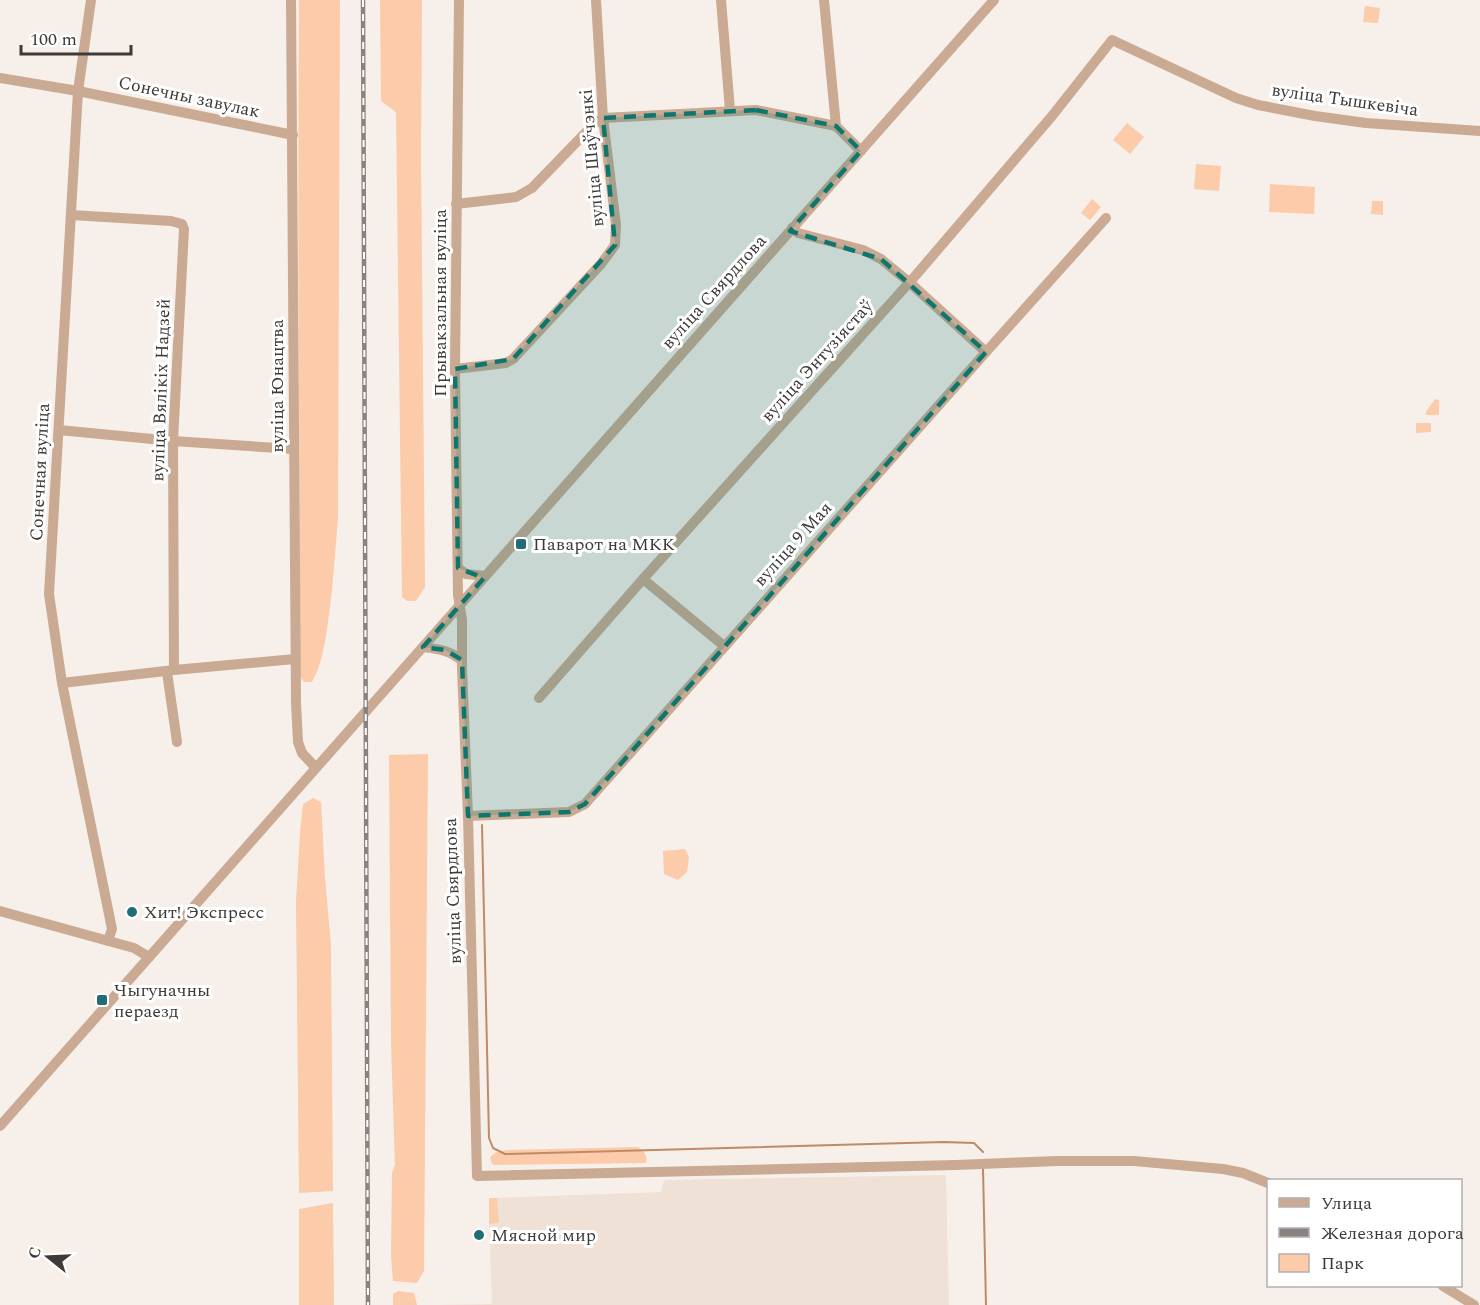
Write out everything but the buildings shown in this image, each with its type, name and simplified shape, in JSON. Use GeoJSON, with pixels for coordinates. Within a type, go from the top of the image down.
{"type":"FeatureCollection","features":[{"type":"Feature","properties":{"kind":"street","name":"Сонечная вуліца"},"geometry":{"type":"LineString","coordinates":[[91,0],[78,91],[49,594],[62,683],[112,929],[108,941]]}},
{"type":"Feature","properties":{"kind":"street","name":"вуліца Юнацтва"},"geometry":{"type":"LineString","coordinates":[[291,0],[297,742],[302,753],[315,767]]}},
{"type":"Feature","properties":{"kind":"street","name":"Прывакзальная вуліца"},"geometry":{"type":"LineString","coordinates":[[459,0],[455,369],[459,606]]}},
{"type":"Feature","properties":{"kind":"street","name":"вуліца Шаўчэнкі"},"geometry":{"type":"LineString","coordinates":[[455,369],[506,363],[513,359],[615,245],[616,225],[603,118],[596,0]]}},
{"type":"Feature","properties":{"kind":"street"},"geometry":{"type":"LineString","coordinates":[[721,0],[730,110]]}},
{"type":"Feature","properties":{"kind":"street"},"geometry":{"type":"LineString","coordinates":[[824,0],[836,126]]}},
{"type":"Feature","properties":{"kind":"street","name":"вуліца Свярдлова"},"geometry":{"type":"LineString","coordinates":[[0,1126],[994,0]]}},
{"type":"Feature","properties":{"kind":"street","name":"вуліца Тышкевіча"},"geometry":{"type":"LineString","coordinates":[[1112,40],[1230,95],[1258,105],[1366,123],[1480,131]]}},
{"type":"Feature","properties":{"kind":"street","name":"вуліца Энтузіястаў"},"geometry":{"type":"LineString","coordinates":[[539,698],[909,282],[1052,116],[1112,40]]}},
{"type":"Feature","properties":{"kind":"street","name":"Сонечны завулак"},"geometry":{"type":"LineString","coordinates":[[0,78],[78,91],[292,135]]}},
{"type":"Feature","properties":{"kind":"street"},"geometry":{"type":"LineString","coordinates":[[456,204],[516,197],[532,188],[594,124],[603,118],[756,110],[836,126],[861,151]]}},
{"type":"Feature","properties":{"kind":"street","name":"вуліца Вялікіх Надзей"},"geometry":{"type":"LineString","coordinates":[[71,215],[171,221],[182,224],[184,229],[174,441],[170,671],[177,742]]}},
{"type":"Feature","properties":{"kind":"street","name":"вуліца 9 Мая"},"geometry":{"type":"LineString","coordinates":[[468,816],[569,812],[585,804],[1106,218]]}},
{"type":"Feature","properties":{"kind":"street"},"geometry":{"type":"LineString","coordinates":[[792,228],[798,233],[863,250],[881,259],[986,352]]}},
{"type":"Feature","properties":{"kind":"street"},"geometry":{"type":"LineString","coordinates":[[59,430],[293,449]]}},
{"type":"Feature","properties":{"kind":"street"},"geometry":{"type":"LineString","coordinates":[[458,568],[466,574],[485,576]]}},
{"type":"Feature","properties":{"kind":"street"},"geometry":{"type":"LineString","coordinates":[[643,579],[724,646]]}},
{"type":"Feature","properties":{"kind":"street","name":"вуліца Свярдлова"},"geometry":{"type":"LineString","coordinates":[[459,606],[462,620],[477,1176],[1123,1161],[1222,1168],[1267,1182]]}},
{"type":"Feature","properties":{"kind":"street"},"geometry":{"type":"LineString","coordinates":[[423,647],[446,650],[462,661]]}},
{"type":"Feature","properties":{"kind":"street"},"geometry":{"type":"LineString","coordinates":[[62,683],[296,659]]}},
{"type":"Feature","properties":{"kind":"street"},"geometry":{"type":"LineString","coordinates":[[0,911],[134,948],[150,957]]}},
{"type":"Feature","properties":{"kind":"street"},"geometry":{"type":"LineString","coordinates":[[1445,1287],[1474,1305]]}},
{"type":"Feature","properties":{"kind":"highlighted area"},"geometry":{"type":"Polygon","coordinates":[[[756,110],[836,126],[861,151],[790,231],[881,259],[986,352],[585,804],[569,812],[468,816],[462,660],[445,650],[423,647],[484,578],[458,568],[455,369],[513,359],[615,245],[603,118],[756,110]]]}},
{"type":"Feature","properties":{"kind":"shaded area"},"geometry":{"type":"Polygon","coordinates":[[[946,1175],[949,1305],[439,1305],[492,1304],[489,1224],[498,1223],[497,1198],[661,1192],[664,1180],[946,1175]]]}},
{"type":"Feature","properties":{"kind":"green space"},"geometry":{"type":"Polygon","coordinates":[[[299,0],[340,0],[338,518],[326,638],[321,661],[312,682],[304,682],[300,677],[299,0]]]}},
{"type":"Feature","properties":{"kind":"green space"},"geometry":{"type":"Polygon","coordinates":[[[380,0],[422,0],[421,157],[425,587],[416,601],[407,601],[402,597],[396,112],[381,101],[380,0]]]}},
{"type":"Feature","properties":{"kind":"green space"},"geometry":{"type":"Polygon","coordinates":[[[1365,6],[1380,8],[1378,23],[1363,22],[1365,6]]]}},
{"type":"Feature","properties":{"kind":"green space"},"geometry":{"type":"Polygon","coordinates":[[[1127,123],[1144,137],[1130,154],[1113,140],[1127,123]]]}},
{"type":"Feature","properties":{"kind":"green space"},"geometry":{"type":"Polygon","coordinates":[[[1196,164],[1221,166],[1219,191],[1194,189],[1196,164]]]}},
{"type":"Feature","properties":{"kind":"green space"},"geometry":{"type":"Polygon","coordinates":[[[1270,184],[1315,187],[1314,214],[1269,212],[1270,184]]]}},
{"type":"Feature","properties":{"kind":"green space"},"geometry":{"type":"Polygon","coordinates":[[[1092,199],[1101,207],[1090,220],[1081,213],[1092,199]]]}},
{"type":"Feature","properties":{"kind":"green space"},"geometry":{"type":"Polygon","coordinates":[[[1372,201],[1383,201],[1383,215],[1371,214],[1372,201]]]}},
{"type":"Feature","properties":{"kind":"green space"},"geometry":{"type":"Polygon","coordinates":[[[1435,399],[1439,400],[1439,415],[1426,415],[1426,412],[1435,399]]]}},
{"type":"Feature","properties":{"kind":"green space"},"geometry":{"type":"Polygon","coordinates":[[[1416,423],[1431,423],[1431,432],[1416,433],[1416,423]]]}},
{"type":"Feature","properties":{"kind":"green space"},"geometry":{"type":"Polygon","coordinates":[[[428,754],[424,1271],[417,1283],[393,1281],[391,1256],[392,1173],[395,1165],[391,1044],[389,755],[428,754]]]}},
{"type":"Feature","properties":{"kind":"green space"},"geometry":{"type":"Polygon","coordinates":[[[313,798],[321,802],[331,945],[333,1191],[299,1193],[296,902],[303,804],[313,798]]]}},
{"type":"Feature","properties":{"kind":"green space"},"geometry":{"type":"Polygon","coordinates":[[[685,849],[689,857],[687,872],[678,880],[664,874],[663,851],[685,849]]]}},
{"type":"Feature","properties":{"kind":"green space"},"geometry":{"type":"Polygon","coordinates":[[[638,1147],[646,1155],[646,1163],[494,1165],[490,1157],[496,1152],[508,1150],[638,1147]]]}},
{"type":"Feature","properties":{"kind":"green space"},"geometry":{"type":"Polygon","coordinates":[[[489,1198],[497,1198],[499,1223],[489,1224],[489,1198]]]}},
{"type":"Feature","properties":{"kind":"green space"},"geometry":{"type":"Polygon","coordinates":[[[333,1203],[334,1305],[299,1305],[299,1209],[333,1203]]]}},
{"type":"Feature","properties":{"kind":"green space"},"geometry":{"type":"Polygon","coordinates":[[[398,1291],[414,1293],[417,1305],[393,1305],[393,1294],[398,1291]]]}},
{"type":"Feature","properties":{"kind":"waterway"},"geometry":{"type":"LineString","coordinates":[[482,825],[489,1138],[493,1148],[505,1154],[943,1142],[974,1143],[983,1152]]}},
{"type":"Feature","properties":{"kind":"waterway"},"geometry":{"type":"LineString","coordinates":[[983,1169],[986,1305]]}},
{"type":"Feature","properties":{"kind":"railway"},"geometry":{"type":"LineString","coordinates":[[363,0],[368,1305]]}},
{"type":"Feature","properties":{"kind":"place","name":"Паварот на МКК"},"geometry":{"type":"Point","coordinates":[521,544]}},
{"type":"Feature","properties":{"kind":"place","name":"Хит! Экспресс"},"geometry":{"type":"Point","coordinates":[132,912]}},
{"type":"Feature","properties":{"kind":"place","name":"Чыгуначны пераезд"},"geometry":{"type":"Point","coordinates":[102,1000]}},
{"type":"Feature","properties":{"kind":"place","name":"Мясной мир"},"geometry":{"type":"Point","coordinates":[479,1235]}}]}
